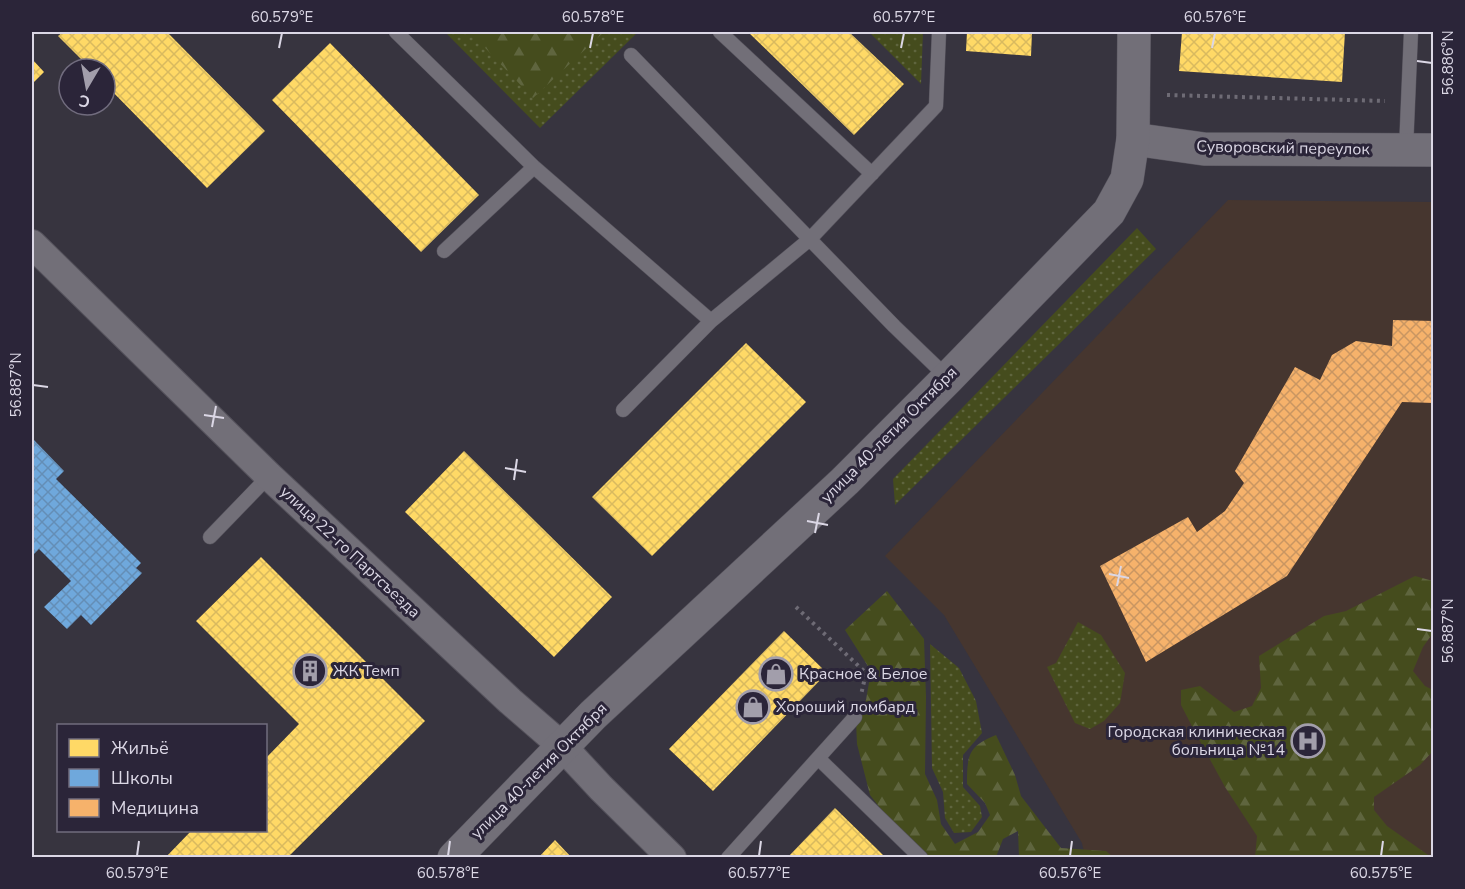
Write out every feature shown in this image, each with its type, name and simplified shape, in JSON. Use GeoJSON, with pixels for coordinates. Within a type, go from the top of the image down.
{"type":"FeatureCollection","features":[{"type":"Feature","properties":{"kind":"main road","name":"улица 40-летия Октября"},"geometry":{"type":"LineString","coordinates":[[454,858],[593,715],[845,481],[1108,212],[1127,179],[1133,139],[1134,32]]}},
{"type":"Feature","properties":{"kind":"main road","name":"Суворовский переулок"},"geometry":{"type":"LineString","coordinates":[[1133,139],[1204,148],[1420,149]]}},
{"type":"Feature","properties":{"kind":"street","name":"улица 22-го Партсъезда"},"geometry":{"type":"LineString","coordinates":[[32,244],[269,476],[501,693],[562,746],[672,858]]}},
{"type":"Feature","properties":{"kind":"lane"},"geometry":{"type":"LineString","coordinates":[[396,32],[534,167],[711,321]]}},
{"type":"Feature","properties":{"kind":"lane"},"geometry":{"type":"LineString","coordinates":[[720,32],[872,174]]}},
{"type":"Feature","properties":{"kind":"lane"},"geometry":{"type":"LineString","coordinates":[[623,410],[711,321],[810,239],[936,106],[939,32]]}},
{"type":"Feature","properties":{"kind":"lane"},"geometry":{"type":"LineString","coordinates":[[1411,32],[1407,101],[1420,149]]}},
{"type":"Feature","properties":{"kind":"lane"},"geometry":{"type":"LineString","coordinates":[[631,55],[894,326],[948,378]]}},
{"type":"Feature","properties":{"kind":"lane"},"geometry":{"type":"LineString","coordinates":[[444,251],[534,167]]}},
{"type":"Feature","properties":{"kind":"lane"},"geometry":{"type":"LineString","coordinates":[[210,537],[269,476]]}},
{"type":"Feature","properties":{"kind":"lane"},"geometry":{"type":"LineString","coordinates":[[728,858],[855,717]]}},
{"type":"Feature","properties":{"kind":"lane"},"geometry":{"type":"LineString","coordinates":[[818,758],[921,858]]}},
{"type":"Feature","properties":{"kind":"path"},"geometry":{"type":"LineString","coordinates":[[1164,95],[1407,101]]}},
{"type":"Feature","properties":{"kind":"path"},"geometry":{"type":"LineString","coordinates":[[796,607],[866,673],[855,717]]}},
{"type":"Feature","properties":{"kind":"shaded area"},"geometry":{"type":"Polygon","coordinates":[[[1228,200],[1433,202],[1433,857],[1085,857],[1082,843],[944,615],[885,556],[1228,200]]]}},
{"type":"Feature","properties":{"kind":"green space"},"geometry":{"type":"Polygon","coordinates":[[[445,32],[638,32],[540,128],[445,32]]]}},
{"type":"Feature","properties":{"kind":"green space"},"geometry":{"type":"Polygon","coordinates":[[[470,32],[604,32],[533,98],[470,32]]]}},
{"type":"Feature","properties":{"kind":"green space"},"geometry":{"type":"Polygon","coordinates":[[[869,32],[923,32],[921,84],[869,32]]]}},
{"type":"Feature","properties":{"kind":"green space"},"geometry":{"type":"Polygon","coordinates":[[[1137,228],[1156,249],[895,505],[893,479],[1137,228]]]}},
{"type":"Feature","properties":{"kind":"green space","name":"Городская клиническая больница №14"},"geometry":{"type":"Polygon","coordinates":[[[1415,576],[1433,581],[1433,633],[1423,647],[1413,671],[1425,686],[1433,690],[1433,751],[1420,765],[1374,797],[1374,810],[1387,826],[1431,857],[1255,857],[1257,836],[1225,787],[1195,732],[1181,705],[1181,690],[1200,686],[1234,712],[1252,706],[1261,688],[1259,656],[1324,616],[1346,611],[1415,576]]]}},
{"type":"Feature","properties":{"kind":"green space"},"geometry":{"type":"Polygon","coordinates":[[[887,591],[924,639],[925,774],[937,800],[941,824],[955,844],[978,832],[990,815],[985,803],[967,784],[968,766],[971,753],[975,748],[996,735],[1015,775],[1021,796],[1061,848],[1106,851],[1113,857],[1019,857],[1018,831],[1003,839],[996,857],[929,857],[887,817],[870,795],[857,744],[856,721],[866,700],[871,671],[845,630],[887,591]]]}},
{"type":"Feature","properties":{"kind":"green space"},"geometry":{"type":"Polygon","coordinates":[[[1078,622],[1101,635],[1125,673],[1120,703],[1104,721],[1090,729],[1075,723],[1047,667],[1056,663],[1078,622]]]}},
{"type":"Feature","properties":{"kind":"green space"},"geometry":{"type":"Polygon","coordinates":[[[930,644],[959,668],[976,701],[982,733],[963,755],[963,787],[980,806],[982,817],[971,832],[954,833],[945,818],[943,792],[932,768],[930,644]]]}},
{"type":"Feature","properties":{"kind":"building: Жильё"},"geometry":{"type":"Polygon","coordinates":[[[63,32],[167,32],[265,131],[207,188],[117,96],[117,57],[79,57],[58,36],[63,32]]]}},
{"type":"Feature","properties":{"kind":"building: Жильё"},"geometry":{"type":"Polygon","coordinates":[[[748,32],[849,32],[904,84],[854,135],[748,32]]]}},
{"type":"Feature","properties":{"kind":"building: Жильё"},"geometry":{"type":"Polygon","coordinates":[[[967,32],[1032,32],[1031,56],[966,51],[967,32]]]}},
{"type":"Feature","properties":{"kind":"building: Жильё"},"geometry":{"type":"Polygon","coordinates":[[[1182,32],[1345,32],[1342,82],[1179,71],[1182,32]]]}},
{"type":"Feature","properties":{"kind":"building: Жильё"},"geometry":{"type":"Polygon","coordinates":[[[330,43],[479,195],[421,252],[272,100],[330,43]]]}},
{"type":"Feature","properties":{"kind":"building: Жильё"},"geometry":{"type":"Polygon","coordinates":[[[32,59],[44,72],[32,84],[32,59]]]}},
{"type":"Feature","properties":{"kind":"building: Жильё"},"geometry":{"type":"Polygon","coordinates":[[[746,343],[806,402],[652,556],[592,497],[746,343]]]}},
{"type":"Feature","properties":{"kind":"building: Жильё"},"geometry":{"type":"Polygon","coordinates":[[[464,451],[612,597],[554,657],[405,512],[464,451]]]}},
{"type":"Feature","properties":{"kind":"building: Жильё","name":"ЖК Темп"},"geometry":{"type":"Polygon","coordinates":[[[261,557],[425,721],[287,858],[165,858],[190,832],[267,832],[267,757],[299,724],[196,621],[261,557]]]}},
{"type":"Feature","properties":{"kind":"building: Жильё"},"geometry":{"type":"Polygon","coordinates":[[[784,631],[827,673],[713,791],[669,749],[784,631]]]}},
{"type":"Feature","properties":{"kind":"building: Жильё"},"geometry":{"type":"Polygon","coordinates":[[[835,808],[877,849],[886,858],[787,858],[835,808]]]}},
{"type":"Feature","properties":{"kind":"building: Жильё"},"geometry":{"type":"Polygon","coordinates":[[[555,840],[572,858],[538,858],[555,840]]]}},
{"type":"Feature","properties":{"kind":"building: Школы"},"geometry":{"type":"Polygon","coordinates":[[[32,438],[64,471],[56,479],[141,563],[136,568],[142,573],[91,625],[81,615],[67,629],[44,607],[71,581],[39,549],[34,554],[32,551],[32,438]]]}},
{"type":"Feature","properties":{"kind":"building: Медицина"},"geometry":{"type":"Polygon","coordinates":[[[1393,320],[1434,321],[1434,403],[1402,402],[1287,576],[1146,662],[1100,566],[1188,517],[1197,532],[1225,511],[1244,483],[1235,471],[1295,367],[1320,380],[1332,355],[1356,341],[1392,346],[1393,320]]]}},
{"type":"Feature","properties":{"kind":"place","name":"ЖК Темп"},"geometry":{"type":"Point","coordinates":[310,671]}},
{"type":"Feature","properties":{"kind":"place","name":"Красное & Белое"},"geometry":{"type":"Point","coordinates":[776,674]}},
{"type":"Feature","properties":{"kind":"place","name":"Хороший ломбард"},"geometry":{"type":"Point","coordinates":[753,707]}},
{"type":"Feature","properties":{"kind":"place","name":"Городская клиническая больница №14"},"geometry":{"type":"Point","coordinates":[1308,741]}}]}
